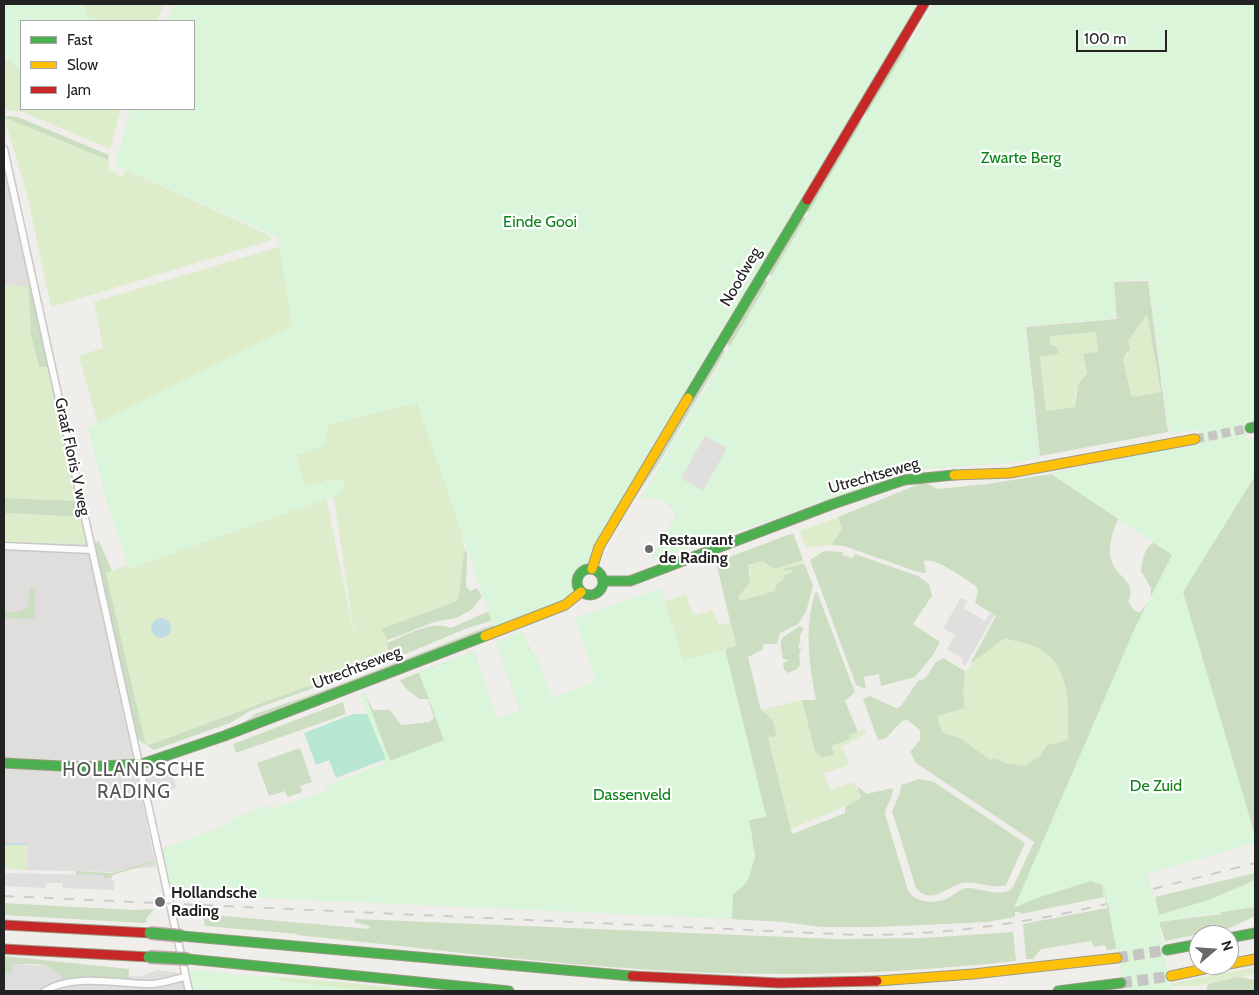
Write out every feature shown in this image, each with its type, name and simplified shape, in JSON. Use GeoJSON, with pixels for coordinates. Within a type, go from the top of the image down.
{"type":"FeatureCollection","features":[{"type":"Feature","properties":{"kind":"main road","name":"Noodweg"},"geometry":{"type":"LineString","coordinates":[[592,569],[599,548],[924,4]]}},
{"type":"Feature","properties":{"kind":"main road","name":"Utrechtseweg"},"geometry":{"type":"LineString","coordinates":[[604,581],[630,581],[640,578],[841,501],[904,480],[929,476],[1010,473],[1194,439]]}},
{"type":"Feature","properties":{"kind":"main road"},"geometry":{"type":"LineString","coordinates":[[592,569],[600,573],[604,581],[601,591],[591,596],[581,592],[577,585],[578,577],[584,570],[592,569]]}},
{"type":"Feature","properties":{"kind":"main road","name":"Utrechtseweg"},"geometry":{"type":"LineString","coordinates":[[4,763],[82,767],[140,764],[224,736],[565,606],[581,592]]}},
{"type":"Feature","properties":{"kind":"main road"},"geometry":{"type":"LineString","coordinates":[[4,925],[207,937],[604,976],[734,982],[890,980],[1037,968],[1117,958]]}},
{"type":"Feature","properties":{"kind":"main road"},"geometry":{"type":"LineString","coordinates":[[1239,936],[1255,933]]}},
{"type":"Feature","properties":{"kind":"main road"},"geometry":{"type":"LineString","coordinates":[[1167,950],[1189,946]]}},
{"type":"Feature","properties":{"kind":"main road"},"geometry":{"type":"LineString","coordinates":[[4,949],[205,960],[508,991]]}},
{"type":"Feature","properties":{"kind":"main road"},"geometry":{"type":"LineString","coordinates":[[1239,962],[1255,959]]}},
{"type":"Feature","properties":{"kind":"main road"},"geometry":{"type":"LineString","coordinates":[[1171,976],[1189,972]]}},
{"type":"Feature","properties":{"kind":"main road"},"geometry":{"type":"LineString","coordinates":[[1058,991],[1121,983]]}},
{"type":"Feature","properties":{"kind":"street","name":"Graaf Floris V weg"},"geometry":{"type":"LineString","coordinates":[[4,149],[129,726],[140,764],[189,991]]}},
{"type":"Feature","properties":{"kind":"street"},"geometry":{"type":"LineString","coordinates":[[4,546],[92,550]]}},
{"type":"Feature","properties":{"kind":"street"},"geometry":{"type":"LineString","coordinates":[[45,991],[53,986],[91,980],[154,984],[185,977]]}},
{"type":"Feature","properties":{"kind":"shaded area"},"geometry":{"type":"Polygon","coordinates":[[[4,166],[33,287],[4,285],[4,166]]]}},
{"type":"Feature","properties":{"kind":"shaded area"},"geometry":{"type":"Polygon","coordinates":[[[705,436],[727,448],[703,491],[681,478],[705,436]]]}},
{"type":"Feature","properties":{"kind":"shaded area"},"geometry":{"type":"Polygon","coordinates":[[[4,542],[88,544],[156,867],[123,869],[115,872],[27,870],[27,844],[4,843],[4,542]]]}},
{"type":"Feature","properties":{"kind":"shaded area"},"geometry":{"type":"Polygon","coordinates":[[[961,598],[968,601],[964,608],[985,621],[991,612],[995,614],[965,666],[961,663],[963,659],[947,649],[955,635],[943,628],[961,598]]]}},
{"type":"Feature","properties":{"kind":"shaded area"},"geometry":{"type":"Polygon","coordinates":[[[168,768],[177,787],[150,799],[146,779],[150,774],[168,768]]]}},
{"type":"Feature","properties":{"kind":"shaded area"},"geometry":{"type":"Polygon","coordinates":[[[4,873],[104,875],[104,878],[111,878],[115,883],[114,890],[63,888],[62,883],[46,883],[45,888],[4,886],[4,873]]]}},
{"type":"Feature","properties":{"kind":"shaded area"},"geometry":{"type":"Polygon","coordinates":[[[12,964],[47,966],[93,978],[142,976],[157,970],[181,973],[186,991],[4,991],[4,973],[11,973],[12,964]]]}},
{"type":"Feature","properties":{"kind":"green space"},"geometry":{"type":"Polygon","coordinates":[[[4,4],[84,4],[88,16],[97,20],[20,20],[20,70],[5,56],[4,4]]]}},
{"type":"Feature","properties":{"kind":"green space"},"geometry":{"type":"Polygon","coordinates":[[[77,4],[165,4],[157,20],[81,20],[77,4]]]}},
{"type":"Feature","properties":{"kind":"green space","name":"Einde Gooi"},"geometry":{"type":"Polygon","coordinates":[[[174,4],[924,4],[564,610],[496,633],[417,403],[328,425],[324,446],[296,455],[305,485],[346,479],[340,494],[129,569],[107,503],[88,428],[292,326],[278,237],[115,165],[131,110],[195,110],[195,20],[166,20],[174,4]]]}},
{"type":"Feature","properties":{"kind":"green space","name":"De Zuid"},"geometry":{"type":"Polygon","coordinates":[[[934,4],[1255,4],[1157,259],[1213,430],[1123,512],[1113,532],[1110,555],[1115,568],[1130,587],[1131,591],[1128,601],[1134,611],[1140,612],[1151,599],[1151,588],[1141,571],[1148,547],[1157,541],[1181,536],[1255,419],[1244,439],[1255,437],[1255,843],[1102,879],[1114,913],[1125,991],[1115,940],[1116,949],[1107,950],[1105,945],[1093,947],[1092,941],[1041,949],[1033,959],[1026,959],[1023,924],[1107,908],[1111,922],[1102,885],[1104,897],[1021,914],[1020,912],[1015,912],[1015,917],[987,922],[878,927],[821,927],[784,922],[283,895],[164,854],[164,848],[329,790],[327,786],[385,764],[380,740],[360,695],[365,694],[373,710],[390,710],[401,725],[429,722],[434,718],[428,699],[419,699],[400,680],[474,651],[497,720],[520,711],[497,642],[522,632],[552,699],[596,683],[596,674],[753,864],[755,857],[749,820],[766,816],[725,650],[736,646],[716,562],[793,533],[803,560],[774,569],[763,561],[748,565],[750,582],[738,597],[740,601],[775,591],[777,584],[785,578],[784,575],[792,573],[791,569],[784,571],[784,569],[802,564],[805,565],[813,586],[806,612],[798,624],[780,633],[777,644],[763,644],[763,649],[748,657],[761,710],[773,720],[777,736],[768,737],[792,834],[845,813],[845,807],[858,800],[860,796],[857,786],[867,794],[893,788],[885,814],[908,890],[915,898],[936,902],[946,899],[966,888],[996,892],[1007,892],[1012,889],[1034,842],[916,763],[910,752],[920,740],[920,730],[907,720],[902,721],[886,738],[878,740],[863,699],[870,696],[896,708],[901,706],[918,681],[925,679],[936,662],[943,658],[965,671],[963,692],[965,708],[937,716],[942,732],[962,739],[990,760],[995,758],[1006,763],[1025,766],[1040,756],[1047,745],[1068,740],[1068,703],[1059,668],[1042,650],[1005,638],[970,664],[996,616],[975,603],[978,592],[977,587],[936,562],[924,561],[926,573],[918,572],[844,546],[831,545],[842,529],[838,517],[924,482],[938,489],[987,484],[1051,474],[1171,448],[1190,448],[1201,428],[1170,434],[1149,279],[1113,281],[1116,318],[1024,326],[1039,457],[1005,463],[917,469],[651,561],[677,513],[663,499],[641,498],[730,348],[727,343],[729,337],[763,279],[768,282],[772,276],[766,273],[800,216],[806,218],[809,213],[803,209],[857,121],[862,122],[867,114],[862,112],[919,19],[907,41],[906,50],[934,4]]]}},
{"type":"Feature","properties":{"kind":"green space","name":"Zwarte Berg"},"geometry":{"type":"Polygon","coordinates":[[[934,4],[1255,4],[1255,419],[1244,439],[1255,437],[1255,476],[1183,592],[1255,835],[1255,843],[1147,874],[1159,915],[1206,901],[1255,880],[1255,907],[1159,922],[1171,991],[1125,991],[1109,908],[1102,885],[1091,881],[1037,898],[1014,908],[1134,630],[1172,555],[1051,474],[1171,448],[1190,448],[1201,429],[1170,434],[1149,279],[1113,281],[1116,318],[1024,326],[1039,457],[1005,463],[917,469],[651,561],[677,513],[663,499],[641,498],[864,118],[934,4]]]}},
{"type":"Feature","properties":{"kind":"green space"},"geometry":{"type":"Polygon","coordinates":[[[4,59],[14,62],[20,67],[20,110],[121,110],[110,149],[23,112],[4,110],[4,59]]]}},
{"type":"Feature","properties":{"kind":"green space"},"geometry":{"type":"Polygon","coordinates":[[[4,117],[108,160],[109,169],[122,177],[126,170],[267,234],[272,240],[51,307],[27,194],[4,117]]]}},
{"type":"Feature","properties":{"kind":"green space"},"geometry":{"type":"Polygon","coordinates":[[[4,117],[18,117],[109,155],[108,160],[4,117]]]}},
{"type":"Feature","properties":{"kind":"green space"},"geometry":{"type":"Polygon","coordinates":[[[282,246],[297,340],[104,447],[79,356],[103,348],[94,302],[282,246]]]}},
{"type":"Feature","properties":{"kind":"green space"},"geometry":{"type":"Polygon","coordinates":[[[1148,281],[1168,432],[1040,456],[1026,327],[1117,319],[1114,282],[1148,281]],[[1147,314],[1128,341],[1130,349],[1123,359],[1131,397],[1161,392],[1147,314]],[[1096,332],[1050,336],[1050,345],[1056,346],[1059,352],[1054,355],[1040,357],[1046,411],[1075,407],[1078,385],[1087,373],[1083,354],[1098,352],[1096,332]]]}},
{"type":"Feature","properties":{"kind":"green space"},"geometry":{"type":"Polygon","coordinates":[[[4,285],[28,286],[31,335],[38,363],[50,367],[78,501],[4,498],[4,285]]]}},
{"type":"Feature","properties":{"kind":"green space"},"geometry":{"type":"Polygon","coordinates":[[[28,286],[33,287],[50,367],[39,367],[31,335],[28,286]]]}},
{"type":"Feature","properties":{"kind":"green space"},"geometry":{"type":"Polygon","coordinates":[[[1147,314],[1161,392],[1130,397],[1123,358],[1128,355],[1128,341],[1147,314]]]}},
{"type":"Feature","properties":{"kind":"green space"},"geometry":{"type":"Polygon","coordinates":[[[1096,332],[1098,352],[1076,391],[1075,407],[1046,411],[1040,357],[1054,355],[1059,350],[1056,346],[1050,345],[1050,336],[1096,332]]]}},
{"type":"Feature","properties":{"kind":"green space"},"geometry":{"type":"Polygon","coordinates":[[[722,349],[725,352],[658,464],[619,521],[722,349]]]}},
{"type":"Feature","properties":{"kind":"green space"},"geometry":{"type":"Polygon","coordinates":[[[416,398],[470,538],[462,541],[465,550],[461,566],[460,593],[457,601],[381,629],[388,640],[389,661],[350,675],[349,671],[146,746],[106,573],[325,492],[355,639],[331,479],[297,491],[284,454],[311,430],[416,398]]]}},
{"type":"Feature","properties":{"kind":"green space"},"geometry":{"type":"Polygon","coordinates":[[[4,498],[78,501],[84,517],[4,513],[4,498]]]}},
{"type":"Feature","properties":{"kind":"green space"},"geometry":{"type":"Polygon","coordinates":[[[4,513],[84,517],[88,544],[4,542],[4,513]]]}},
{"type":"Feature","properties":{"kind":"green space"},"geometry":{"type":"Polygon","coordinates":[[[838,517],[842,529],[831,545],[806,548],[800,531],[838,517]]]}},
{"type":"Feature","properties":{"kind":"green space"},"geometry":{"type":"Polygon","coordinates":[[[99,541],[112,571],[106,573],[146,745],[137,739],[94,543],[99,541]]]}},
{"type":"Feature","properties":{"kind":"green space"},"geometry":{"type":"Polygon","coordinates":[[[465,550],[467,553],[466,586],[470,591],[477,588],[482,597],[471,610],[456,618],[434,622],[388,640],[381,629],[457,601],[465,550]]]}},
{"type":"Feature","properties":{"kind":"green space"},"geometry":{"type":"Polygon","coordinates":[[[824,551],[843,552],[842,555],[853,558],[855,554],[918,576],[929,584],[932,596],[913,624],[940,642],[933,655],[915,677],[881,686],[879,674],[864,677],[866,689],[856,685],[810,560],[824,551]]]}},
{"type":"Feature","properties":{"kind":"green space"},"geometry":{"type":"Polygon","coordinates":[[[803,560],[805,565],[802,564],[791,569],[792,573],[776,591],[740,601],[738,597],[751,575],[748,566],[763,561],[774,569],[803,560]]]}},
{"type":"Feature","properties":{"kind":"green space"},"geometry":{"type":"Polygon","coordinates":[[[30,588],[35,588],[35,619],[4,618],[4,608],[10,612],[16,612],[28,606],[30,588]]]}},
{"type":"Feature","properties":{"kind":"green space","name":"Dassenveld"},"geometry":{"type":"Polygon","coordinates":[[[661,588],[683,661],[725,649],[766,817],[749,820],[753,861],[748,880],[742,888],[733,894],[732,919],[173,894],[162,849],[232,823],[232,819],[269,805],[270,809],[328,790],[328,785],[385,763],[360,695],[365,694],[390,761],[444,740],[419,673],[474,651],[498,719],[520,710],[496,642],[522,631],[530,652],[534,651],[552,698],[596,681],[575,618],[661,588]]]}},
{"type":"Feature","properties":{"kind":"green space"},"geometry":{"type":"Polygon","coordinates":[[[817,592],[855,692],[845,701],[858,732],[849,735],[850,739],[831,746],[834,755],[822,757],[815,752],[802,700],[816,700],[811,673],[809,633],[812,606],[815,593],[817,592]]]}},
{"type":"Feature","properties":{"kind":"green space"},"geometry":{"type":"Polygon","coordinates":[[[686,594],[692,612],[697,615],[712,610],[719,625],[730,622],[735,645],[738,646],[725,651],[733,680],[598,723],[600,663],[590,630],[686,594]]]}},
{"type":"Feature","properties":{"kind":"green space"},"geometry":{"type":"Polygon","coordinates":[[[552,608],[238,727],[255,714],[336,686],[489,626],[552,608]]]}},
{"type":"Feature","properties":{"kind":"green space"},"geometry":{"type":"Polygon","coordinates":[[[487,612],[506,616],[465,629],[389,661],[387,643],[428,627],[444,626],[451,628],[487,612]]]}},
{"type":"Feature","properties":{"kind":"green space"},"geometry":{"type":"Polygon","coordinates":[[[799,626],[804,628],[800,636],[800,642],[803,640],[798,645],[800,650],[803,647],[799,654],[800,665],[803,662],[796,670],[788,673],[784,670],[783,663],[789,660],[783,659],[781,640],[799,626]]]}},
{"type":"Feature","properties":{"kind":"green space"},"geometry":{"type":"Polygon","coordinates":[[[1005,638],[1038,648],[1052,658],[1059,668],[1066,690],[1068,740],[1047,745],[1040,756],[1025,766],[1006,763],[995,758],[990,760],[962,739],[942,732],[937,716],[965,708],[964,682],[970,666],[976,659],[1005,638]]]}},
{"type":"Feature","properties":{"kind":"green space"},"geometry":{"type":"Polygon","coordinates":[[[349,671],[350,675],[252,710],[230,723],[154,750],[147,746],[349,671]]]}},
{"type":"Feature","properties":{"kind":"green space"},"geometry":{"type":"Polygon","coordinates":[[[802,700],[815,752],[850,739],[849,735],[865,729],[866,733],[842,747],[848,762],[847,766],[824,773],[830,790],[853,782],[858,791],[858,801],[791,829],[768,736],[777,735],[773,720],[761,710],[802,700]]]}},
{"type":"Feature","properties":{"kind":"green space"},"geometry":{"type":"Polygon","coordinates":[[[343,702],[346,714],[236,753],[233,744],[343,702]]]}},
{"type":"Feature","properties":{"kind":"green space"},"geometry":{"type":"Polygon","coordinates":[[[353,714],[367,714],[386,759],[336,778],[329,760],[316,765],[304,733],[353,714]]]}},
{"type":"Feature","properties":{"kind":"green space"},"geometry":{"type":"Polygon","coordinates":[[[300,748],[312,782],[300,786],[302,792],[288,797],[285,791],[269,796],[257,763],[300,748]]]}},
{"type":"Feature","properties":{"kind":"green space"},"geometry":{"type":"Polygon","coordinates":[[[919,779],[934,782],[1025,843],[1006,885],[996,886],[968,882],[933,895],[921,893],[916,888],[892,811],[900,793],[901,785],[919,779]]]}},
{"type":"Feature","properties":{"kind":"green space"},"geometry":{"type":"Polygon","coordinates":[[[4,843],[28,844],[27,870],[4,869],[4,843]]]}},
{"type":"Feature","properties":{"kind":"green space"},"geometry":{"type":"Polygon","coordinates":[[[155,860],[155,862],[113,875],[111,878],[104,878],[103,875],[76,875],[76,871],[112,873],[155,860]]]}},
{"type":"Feature","properties":{"kind":"green space"},"geometry":{"type":"Polygon","coordinates":[[[1255,873],[1255,916],[1236,925],[1189,925],[1189,936],[1165,941],[1159,922],[1222,914],[1206,901],[1159,915],[1155,897],[1255,873]]]}},
{"type":"Feature","properties":{"kind":"green space"},"geometry":{"type":"Polygon","coordinates":[[[4,903],[133,910],[154,909],[146,919],[147,922],[143,923],[4,915],[4,903]]]}},
{"type":"Feature","properties":{"kind":"green space"},"geometry":{"type":"Polygon","coordinates":[[[202,914],[369,929],[370,926],[354,922],[356,919],[835,939],[924,938],[1013,932],[1016,961],[881,972],[744,974],[654,970],[520,959],[297,934],[205,926],[202,914]]]}},
{"type":"Feature","properties":{"kind":"green space"},"geometry":{"type":"Polygon","coordinates":[[[4,956],[129,969],[129,979],[64,980],[53,969],[35,964],[13,964],[11,974],[4,973],[4,956]]]}},
{"type":"Feature","properties":{"kind":"green space"},"geometry":{"type":"Polygon","coordinates":[[[1255,967],[1255,974],[1196,986],[1172,986],[1172,983],[1214,975],[1239,975],[1239,970],[1255,967]]]}},
{"type":"Feature","properties":{"kind":"green space"},"geometry":{"type":"Polygon","coordinates":[[[188,969],[277,978],[280,981],[376,991],[193,991],[188,969]]]}},
{"type":"Feature","properties":{"kind":"green space"},"geometry":{"type":"Polygon","coordinates":[[[191,971],[341,982],[424,991],[304,991],[191,971]]]}},
{"type":"Feature","properties":{"kind":"green space"},"geometry":{"type":"Polygon","coordinates":[[[1238,977],[1255,980],[1255,991],[1206,991],[1208,984],[1238,977]]]}},
{"type":"Feature","properties":{"kind":"water"},"geometry":{"type":"Polygon","coordinates":[[[161,618],[168,621],[171,628],[168,635],[161,638],[154,635],[151,628],[154,621],[161,618]]]}},
{"type":"Feature","properties":{"kind":"waterway"},"geometry":{"type":"LineString","coordinates":[[4,844],[26,844]]}},
{"type":"Feature","properties":{"kind":"tunnel"},"geometry":{"type":"LineString","coordinates":[[1195,439],[1250,428]]}},
{"type":"Feature","properties":{"kind":"tunnel"},"geometry":{"type":"LineString","coordinates":[[1117,958],[1167,950]]}},
{"type":"Feature","properties":{"kind":"tunnel"},"geometry":{"type":"LineString","coordinates":[[1121,983],[1171,976]]}},
{"type":"Feature","properties":{"kind":"railway"},"geometry":{"type":"LineString","coordinates":[[1153,889],[1255,863]]}},
{"type":"Feature","properties":{"kind":"railway"},"geometry":{"type":"LineString","coordinates":[[4,896],[859,935],[922,933],[983,927],[1014,923],[1106,904]]}},
{"type":"Feature","properties":{"kind":"traffic: fast"},"geometry":{"type":"LineString","coordinates":[[688,398],[807,200]]}},
{"type":"Feature","properties":{"kind":"traffic: fast"},"geometry":{"type":"LineString","coordinates":[[1250,428],[1255,427]]}},
{"type":"Feature","properties":{"kind":"traffic: fast"},"geometry":{"type":"LineString","coordinates":[[604,581],[630,581],[833,504],[904,480],[954,475]]}},
{"type":"Feature","properties":{"kind":"traffic: fast"},"geometry":{"type":"LineString","coordinates":[[590,569],[599,573],[603,582],[599,591],[590,595],[581,591],[577,582],[581,573],[590,569]]}},
{"type":"Feature","properties":{"kind":"traffic: fast"},"geometry":{"type":"LineString","coordinates":[[4,763],[81,767],[142,764],[224,736],[485,636]]}},
{"type":"Feature","properties":{"kind":"traffic: fast"},"geometry":{"type":"LineString","coordinates":[[150,933],[182,936]]}},
{"type":"Feature","properties":{"kind":"traffic: fast"},"geometry":{"type":"LineString","coordinates":[[1239,936],[1255,933]]}},
{"type":"Feature","properties":{"kind":"traffic: fast"},"geometry":{"type":"LineString","coordinates":[[182,936],[632,976]]}},
{"type":"Feature","properties":{"kind":"traffic: fast"},"geometry":{"type":"LineString","coordinates":[[1167,950],[1189,946]]}},
{"type":"Feature","properties":{"kind":"traffic: fast"},"geometry":{"type":"LineString","coordinates":[[149,957],[188,959]]}},
{"type":"Feature","properties":{"kind":"traffic: fast"},"geometry":{"type":"LineString","coordinates":[[188,959],[509,991]]}},
{"type":"Feature","properties":{"kind":"traffic: fast"},"geometry":{"type":"LineString","coordinates":[[1058,991],[1121,983]]}},
{"type":"Feature","properties":{"kind":"traffic: slow"},"geometry":{"type":"LineString","coordinates":[[592,569],[599,547],[688,398]]}},
{"type":"Feature","properties":{"kind":"traffic: slow"},"geometry":{"type":"LineString","coordinates":[[954,475],[1010,473],[1195,439]]}},
{"type":"Feature","properties":{"kind":"traffic: slow"},"geometry":{"type":"LineString","coordinates":[[485,636],[565,605],[581,592]]}},
{"type":"Feature","properties":{"kind":"traffic: slow"},"geometry":{"type":"LineString","coordinates":[[877,981],[973,974],[1117,958]]}},
{"type":"Feature","properties":{"kind":"traffic: slow"},"geometry":{"type":"LineString","coordinates":[[1239,962],[1255,959]]}},
{"type":"Feature","properties":{"kind":"traffic: slow"},"geometry":{"type":"LineString","coordinates":[[1171,976],[1189,972]]}},
{"type":"Feature","properties":{"kind":"traffic: jam"},"geometry":{"type":"LineString","coordinates":[[807,200],[924,4]]}},
{"type":"Feature","properties":{"kind":"traffic: jam"},"geometry":{"type":"LineString","coordinates":[[4,925],[150,933]]}},
{"type":"Feature","properties":{"kind":"traffic: jam"},"geometry":{"type":"LineString","coordinates":[[4,949],[149,957]]}},
{"type":"Feature","properties":{"kind":"traffic: jam"},"geometry":{"type":"LineString","coordinates":[[632,976],[780,983],[877,981]]}},
{"type":"Feature","properties":{"kind":"place","name":"Restaurant de Rading"},"geometry":{"type":"Point","coordinates":[649,549]}},
{"type":"Feature","properties":{"kind":"place","name":"Hollandsche Rading"},"geometry":{"type":"Point","coordinates":[160,902]}},
{"type":"Feature","properties":{"kind":"district","name":"HOLLANDSCHE RADING"},"geometry":{"type":"Point","coordinates":[134,781]}}]}
